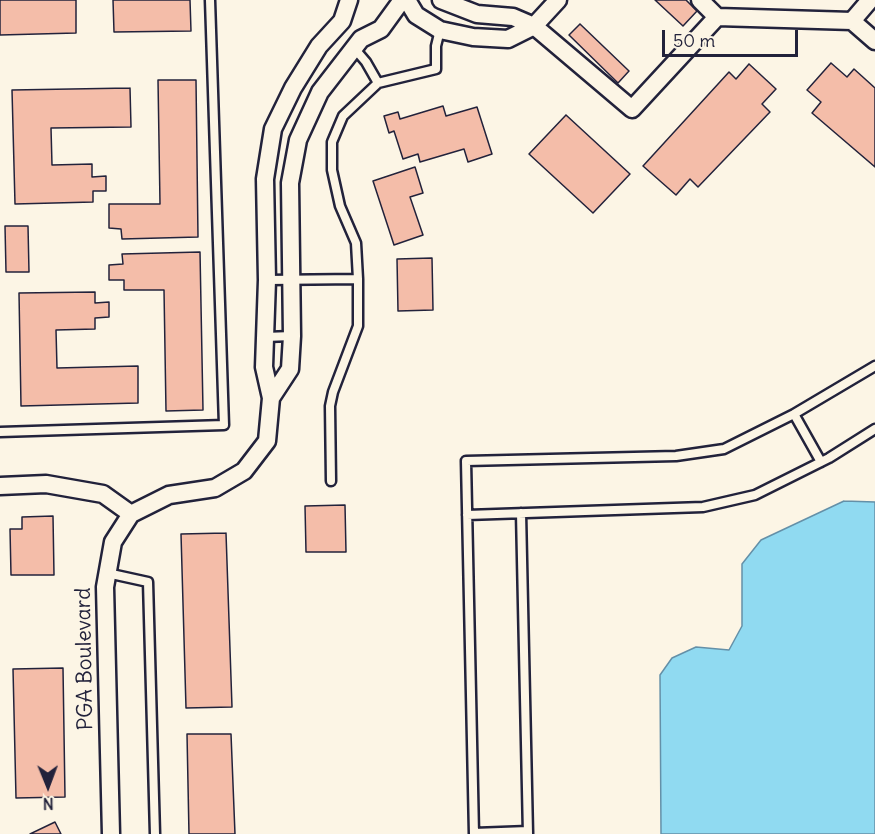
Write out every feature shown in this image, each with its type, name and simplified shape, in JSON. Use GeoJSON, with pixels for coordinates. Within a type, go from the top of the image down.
{"type":"FeatureCollection","features":[{"type":"Feature","properties":{"kind":"street"},"geometry":{"type":"LineString","coordinates":[[0,486],[46,484],[103,494],[131,514],[169,495],[215,488],[244,471],[267,441],[271,398],[264,367],[267,280],[265,179],[273,129],[293,88],[319,46],[342,21],[350,0]]}},
{"type":"Feature","properties":{"kind":"street"},"geometry":{"type":"LineString","coordinates":[[271,398],[290,369],[292,336],[290,183],[298,140],[320,92],[361,39],[381,29],[402,0]]}},
{"type":"Feature","properties":{"kind":"street"},"geometry":{"type":"LineString","coordinates":[[407,0],[416,15],[440,30],[472,37],[508,39],[534,26],[558,0]]}},
{"type":"Feature","properties":{"kind":"street"},"geometry":{"type":"LineString","coordinates":[[441,0],[477,14],[513,17],[534,26],[632,109],[717,16]]}},
{"type":"Feature","properties":{"kind":"street"},"geometry":{"type":"LineString","coordinates":[[700,0],[717,16],[852,21],[875,41]]}},
{"type":"Feature","properties":{"kind":"street"},"geometry":{"type":"LineString","coordinates":[[852,21],[870,0]]}},
{"type":"Feature","properties":{"kind":"street","name":"PGA Boulevard"},"geometry":{"type":"LineString","coordinates":[[111,834],[105,587],[113,542],[131,514]]}},
{"type":"Feature","properties":{"kind":"lane"},"geometry":{"type":"LineString","coordinates":[[0,432],[224,425],[210,0]]}},
{"type":"Feature","properties":{"kind":"lane"},"geometry":{"type":"LineString","coordinates":[[331,481],[330,406],[358,326],[356,243],[340,206],[332,170],[332,142],[343,116],[378,83],[436,69],[436,46],[440,30]]}},
{"type":"Feature","properties":{"kind":"lane"},"geometry":{"type":"LineString","coordinates":[[354,48],[366,62],[378,83]]}},
{"type":"Feature","properties":{"kind":"lane"},"geometry":{"type":"LineString","coordinates":[[267,280],[358,279]]}},
{"type":"Feature","properties":{"kind":"lane"},"geometry":{"type":"LineString","coordinates":[[266,337],[292,336]]}},
{"type":"Feature","properties":{"kind":"lane"},"geometry":{"type":"LineString","coordinates":[[521,513],[528,833],[474,833],[466,461],[676,456],[724,449],[794,414],[875,366]]}},
{"type":"Feature","properties":{"kind":"lane"},"geometry":{"type":"LineString","coordinates":[[794,414],[821,462]]}},
{"type":"Feature","properties":{"kind":"lane"},"geometry":{"type":"LineString","coordinates":[[467,515],[703,507],[755,495],[821,462],[875,429]]}},
{"type":"Feature","properties":{"kind":"lane"},"geometry":{"type":"LineString","coordinates":[[107,573],[148,582],[155,834]]}},
{"type":"Feature","properties":{"kind":"water"},"geometry":{"type":"Polygon","coordinates":[[[844,501],[875,502],[875,834],[661,834],[660,675],[672,658],[696,647],[729,650],[742,626],[742,564],[761,540],[844,501]]]}},
{"type":"Feature","properties":{"kind":"building"},"geometry":{"type":"Polygon","coordinates":[[[0,0],[76,0],[76,33],[0,35],[0,0]]]}},
{"type":"Feature","properties":{"kind":"building"},"geometry":{"type":"Polygon","coordinates":[[[113,0],[190,0],[191,31],[114,32],[113,0]]]}},
{"type":"Feature","properties":{"kind":"building"},"geometry":{"type":"Polygon","coordinates":[[[655,0],[686,0],[697,11],[683,26],[655,0]]]}},
{"type":"Feature","properties":{"kind":"building"},"geometry":{"type":"Polygon","coordinates":[[[580,24],[629,71],[618,83],[569,35],[580,24]]]}},
{"type":"Feature","properties":{"kind":"building"},"geometry":{"type":"Polygon","coordinates":[[[831,63],[847,77],[854,69],[875,88],[875,167],[812,113],[821,102],[807,90],[831,63]]]}},
{"type":"Feature","properties":{"kind":"building"},"geometry":{"type":"Polygon","coordinates":[[[749,64],[776,89],[762,104],[770,112],[698,187],[690,179],[676,195],[643,166],[729,72],[736,79],[749,64]]]}},
{"type":"Feature","properties":{"kind":"building"},"geometry":{"type":"Polygon","coordinates":[[[158,80],[196,80],[198,237],[122,239],[121,229],[109,228],[109,204],[160,204],[158,80]]]}},
{"type":"Feature","properties":{"kind":"building"},"geometry":{"type":"Polygon","coordinates":[[[130,88],[131,127],[51,128],[52,165],[92,164],[92,177],[106,176],[106,191],[93,191],[93,202],[15,204],[12,90],[130,88]]]}},
{"type":"Feature","properties":{"kind":"building"},"geometry":{"type":"Polygon","coordinates":[[[443,106],[446,116],[477,107],[492,154],[468,162],[464,149],[420,162],[418,154],[403,159],[394,131],[389,133],[384,116],[398,112],[400,119],[443,106]]]}},
{"type":"Feature","properties":{"kind":"building"},"geometry":{"type":"Polygon","coordinates":[[[566,115],[630,174],[593,213],[529,154],[566,115]]]}},
{"type":"Feature","properties":{"kind":"building"},"geometry":{"type":"Polygon","coordinates":[[[415,167],[423,193],[410,197],[423,235],[394,245],[373,181],[415,167]]]}},
{"type":"Feature","properties":{"kind":"building"},"geometry":{"type":"Polygon","coordinates":[[[5,226],[28,226],[29,272],[6,272],[5,226]]]}},
{"type":"Feature","properties":{"kind":"building"},"geometry":{"type":"Polygon","coordinates":[[[200,252],[203,410],[166,411],[164,290],[124,290],[124,280],[109,280],[109,265],[123,264],[122,254],[200,252]]]}},
{"type":"Feature","properties":{"kind":"building"},"geometry":{"type":"Polygon","coordinates":[[[432,258],[433,310],[398,311],[397,259],[432,258]]]}},
{"type":"Feature","properties":{"kind":"building"},"geometry":{"type":"Polygon","coordinates":[[[95,292],[95,303],[109,302],[109,317],[95,318],[95,329],[56,330],[57,368],[138,366],[138,403],[21,406],[19,293],[95,292]]]}},
{"type":"Feature","properties":{"kind":"building"},"geometry":{"type":"Polygon","coordinates":[[[345,505],[346,552],[306,552],[305,506],[345,505]]]}},
{"type":"Feature","properties":{"kind":"building"},"geometry":{"type":"Polygon","coordinates":[[[53,516],[54,575],[11,575],[10,529],[22,529],[22,517],[53,516]]]}},
{"type":"Feature","properties":{"kind":"building"},"geometry":{"type":"Polygon","coordinates":[[[226,533],[232,707],[186,708],[181,534],[226,533]]]}},
{"type":"Feature","properties":{"kind":"building"},"geometry":{"type":"Polygon","coordinates":[[[63,668],[65,797],[16,798],[13,669],[63,668]]]}},
{"type":"Feature","properties":{"kind":"building"},"geometry":{"type":"Polygon","coordinates":[[[187,734],[231,734],[235,834],[189,834],[187,734]]]}},
{"type":"Feature","properties":{"kind":"building"},"geometry":{"type":"Polygon","coordinates":[[[55,822],[61,834],[30,834],[55,822]]]}}]}
